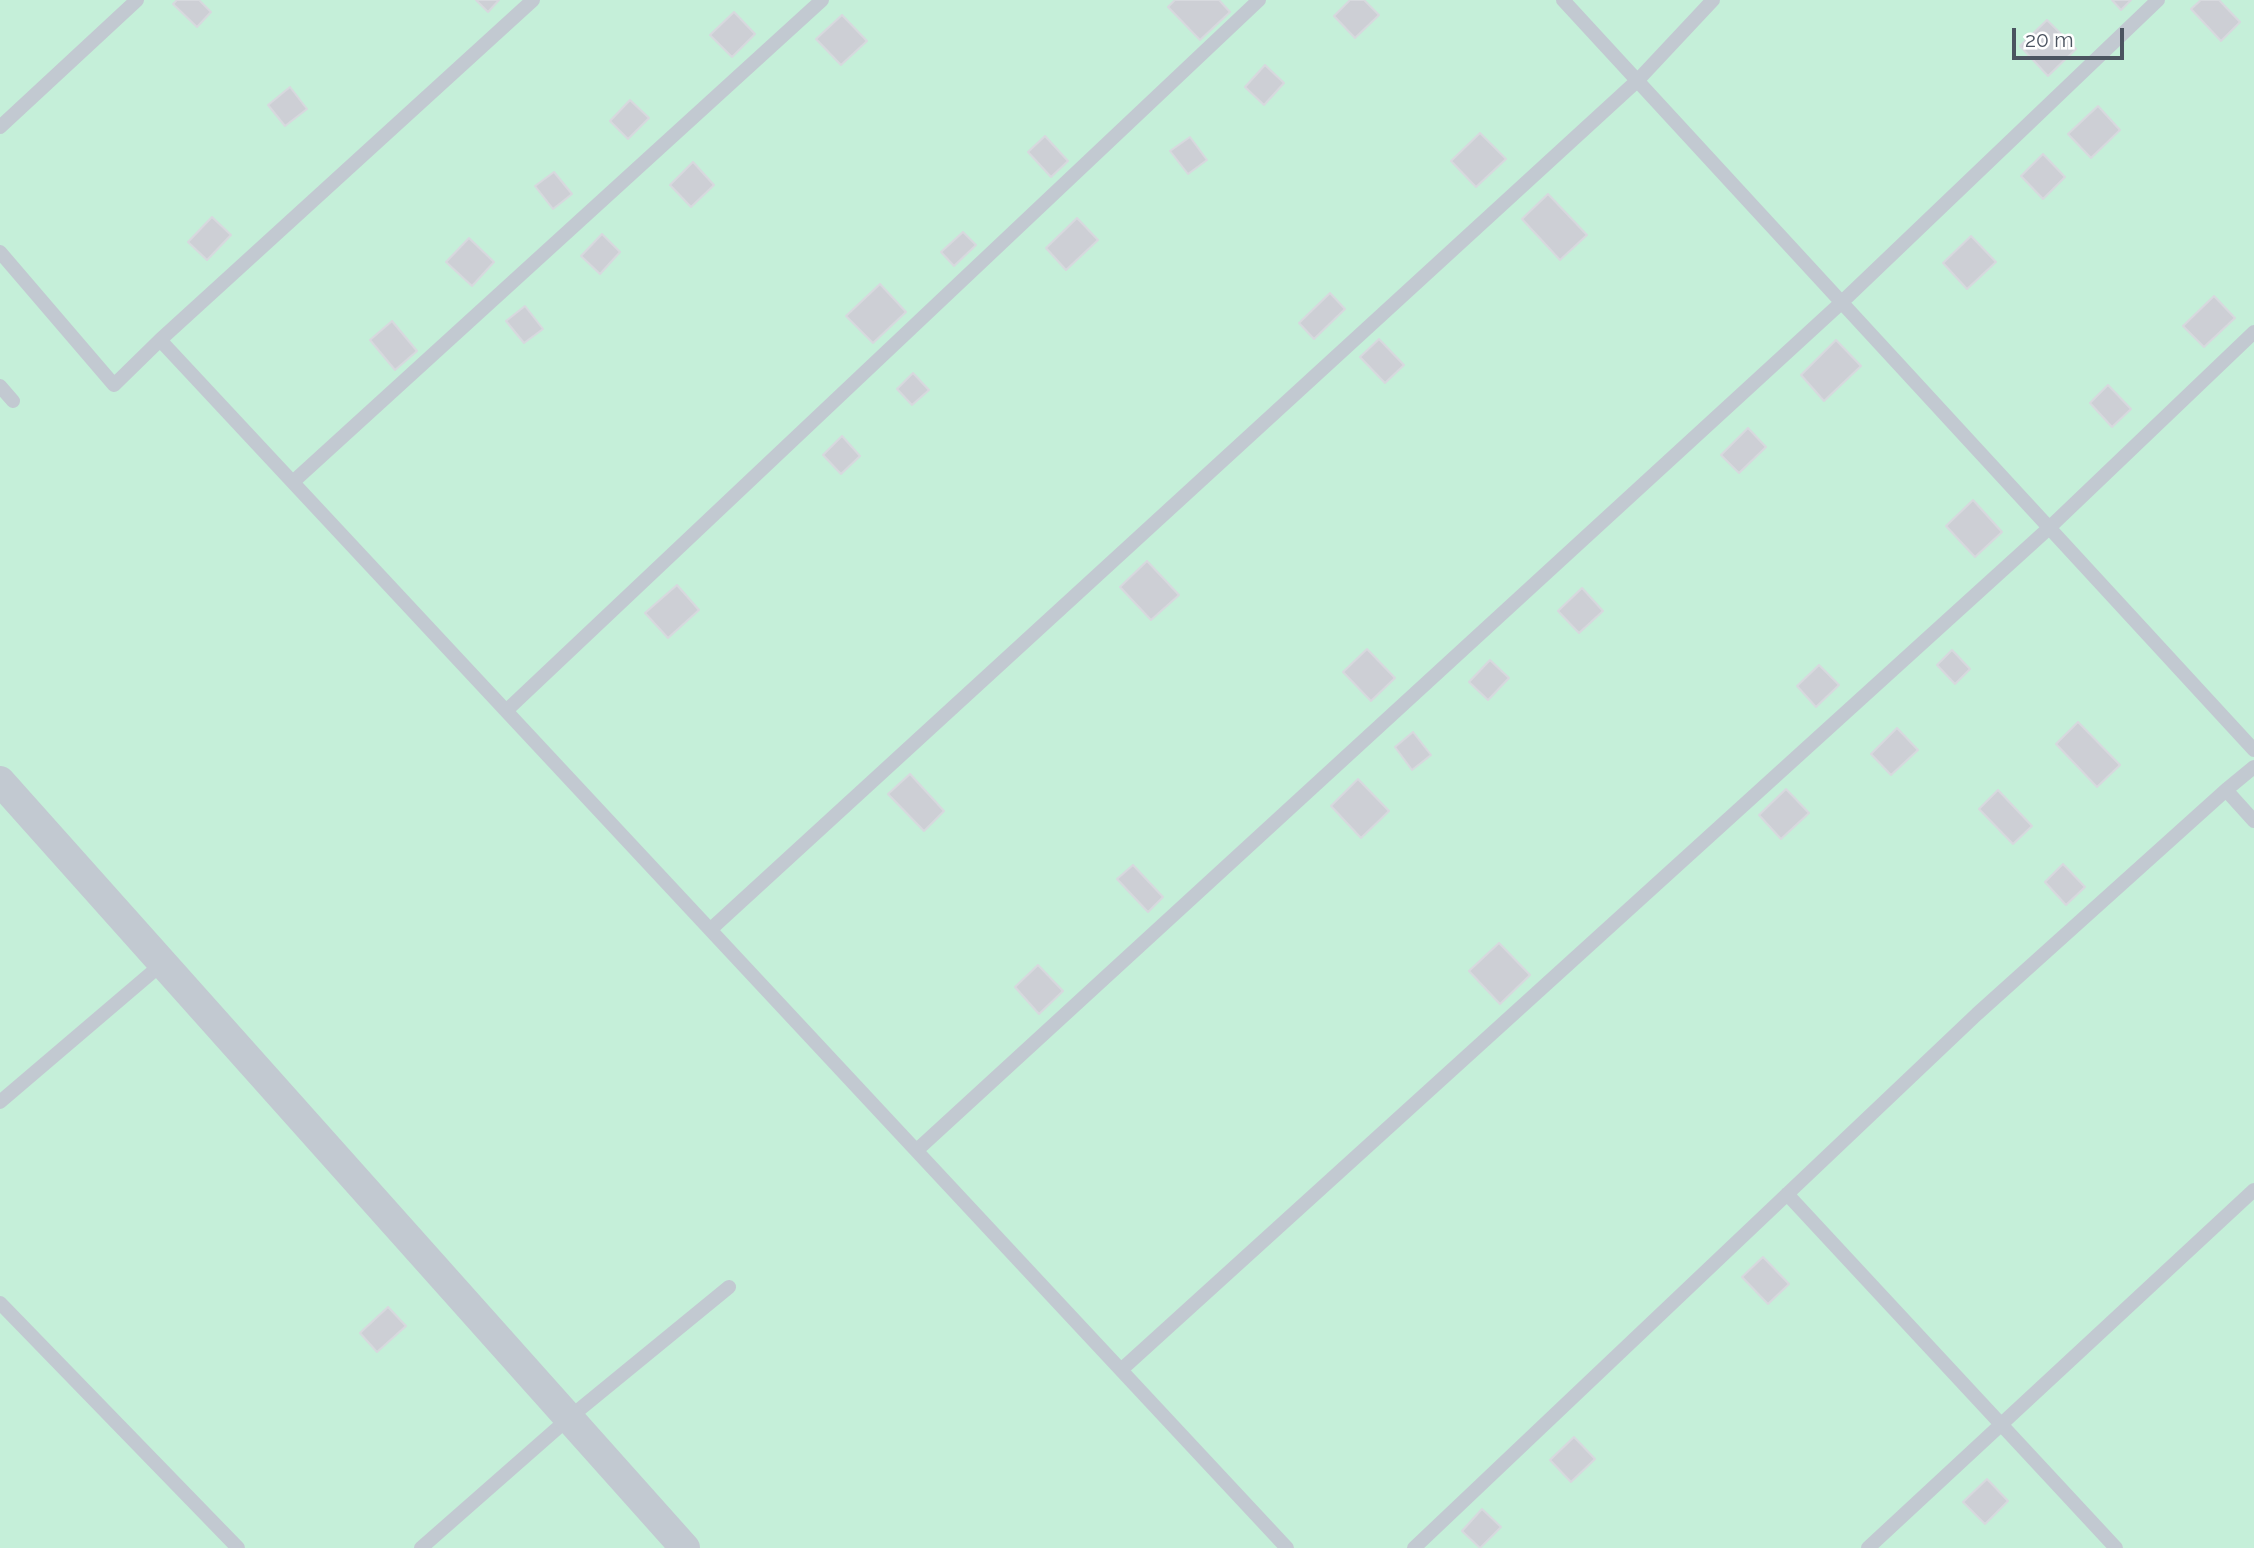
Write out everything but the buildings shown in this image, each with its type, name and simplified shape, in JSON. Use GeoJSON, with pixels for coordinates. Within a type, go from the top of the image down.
{"type":"FeatureCollection","features":[{"type":"Feature","properties":{"kind":"street"},"geometry":{"type":"LineString","coordinates":[[0,781],[685,1548]]}},
{"type":"Feature","properties":{"kind":"lane"},"geometry":{"type":"LineString","coordinates":[[0,127],[137,0]]}},
{"type":"Feature","properties":{"kind":"lane"},"geometry":{"type":"LineString","coordinates":[[0,252],[114,385],[533,0]]}},
{"type":"Feature","properties":{"kind":"lane"},"geometry":{"type":"LineString","coordinates":[[294,481],[822,0]]}},
{"type":"Feature","properties":{"kind":"lane"},"geometry":{"type":"LineString","coordinates":[[507,710],[1259,0]]}},
{"type":"Feature","properties":{"kind":"lane"},"geometry":{"type":"LineString","coordinates":[[1563,0],[2254,750]]}},
{"type":"Feature","properties":{"kind":"lane"},"geometry":{"type":"LineString","coordinates":[[711,929],[1638,80],[1713,0]]}},
{"type":"Feature","properties":{"kind":"lane"},"geometry":{"type":"LineString","coordinates":[[917,1150],[1842,302],[2158,0]]}},
{"type":"Feature","properties":{"kind":"lane"},"geometry":{"type":"LineString","coordinates":[[1121,1370],[2049,528],[2254,332]]}},
{"type":"Feature","properties":{"kind":"lane"},"geometry":{"type":"LineString","coordinates":[[160,340],[1287,1548]]}},
{"type":"Feature","properties":{"kind":"lane"},"geometry":{"type":"LineString","coordinates":[[0,386],[13,401]]}},
{"type":"Feature","properties":{"kind":"lane"},"geometry":{"type":"LineString","coordinates":[[1414,1548],[1977,1014],[2254,767]]}},
{"type":"Feature","properties":{"kind":"lane"},"geometry":{"type":"LineString","coordinates":[[2226,790],[2254,821]]}},
{"type":"Feature","properties":{"kind":"lane"},"geometry":{"type":"LineString","coordinates":[[0,1102],[163,963]]}},
{"type":"Feature","properties":{"kind":"lane"},"geometry":{"type":"LineString","coordinates":[[1868,1548],[2254,1190]]}},
{"type":"Feature","properties":{"kind":"lane"},"geometry":{"type":"LineString","coordinates":[[1787,1194],[2116,1548]]}},
{"type":"Feature","properties":{"kind":"lane"},"geometry":{"type":"LineString","coordinates":[[421,1548],[569,1418],[729,1287]]}},
{"type":"Feature","properties":{"kind":"lane"},"geometry":{"type":"LineString","coordinates":[[0,1303],[238,1548]]}},
{"type":"Feature","properties":{"kind":"green space"},"geometry":{"type":"Polygon","coordinates":[[[0,0],[2254,0],[2254,1548],[0,1548],[0,0]]]}}]}
